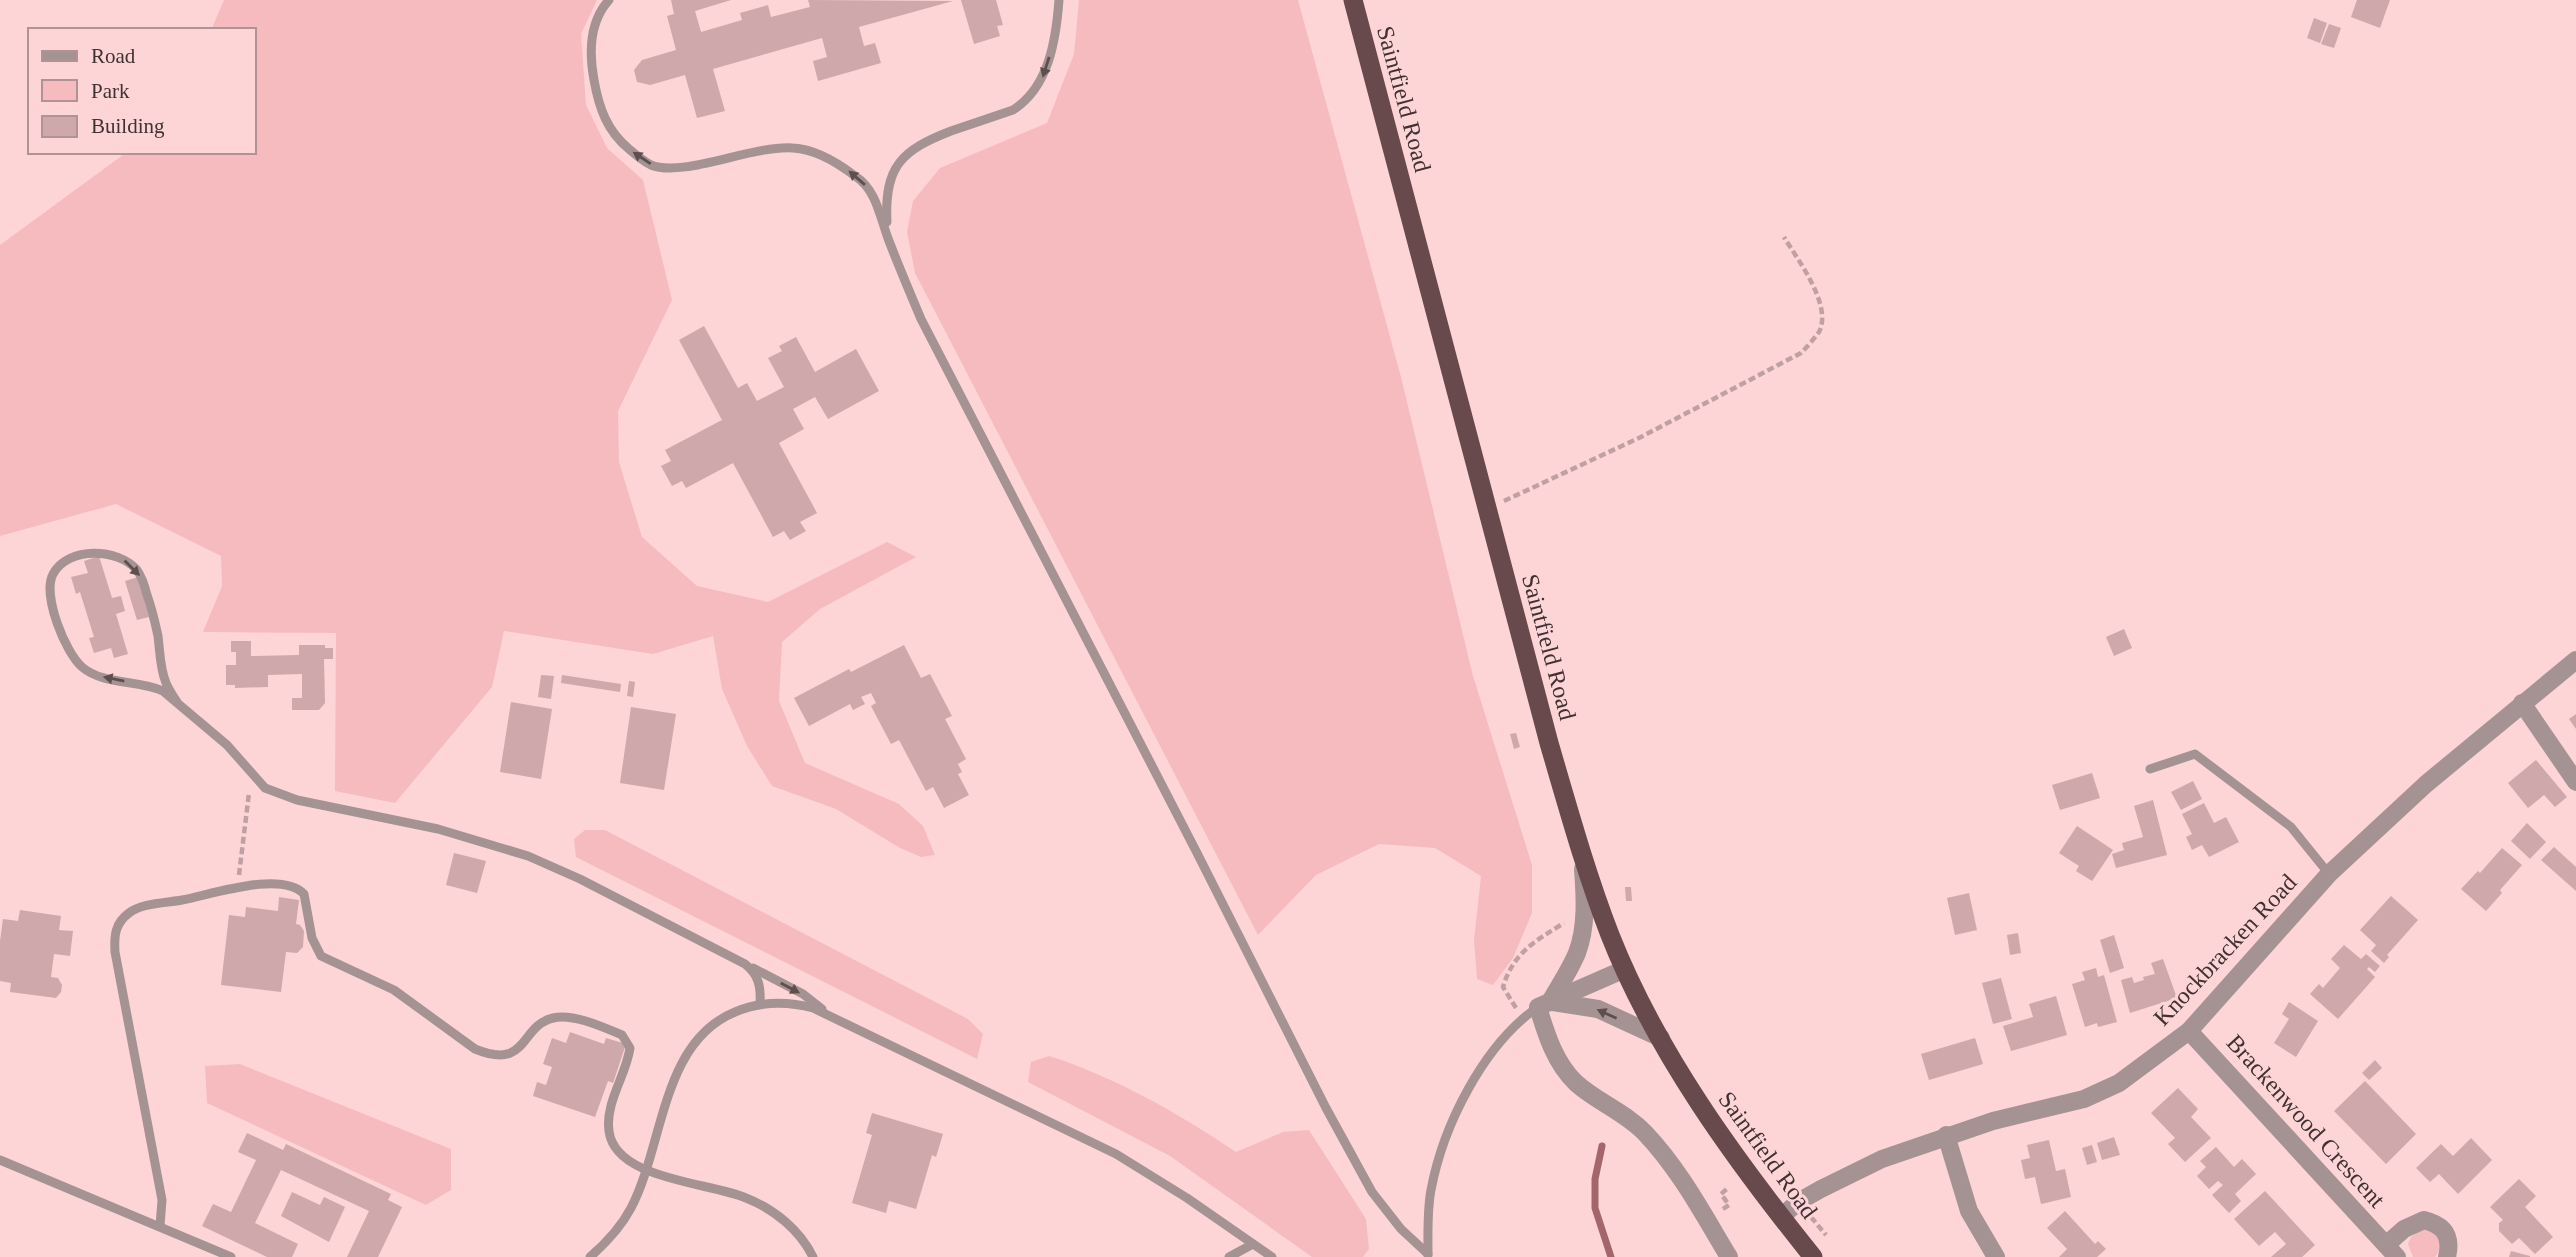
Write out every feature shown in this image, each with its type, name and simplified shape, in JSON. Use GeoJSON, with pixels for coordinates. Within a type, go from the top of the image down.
{"type":"FeatureCollection","features":[{"type":"Feature","properties":{"kind":"highway","name":"Saintfield Road"},"geometry":{"type":"LineString","coordinates":[[1353,0],[1549,743],[1610,936],[1661,1038],[1713,1123],[1813,1257]]}},
{"type":"Feature","properties":{"kind":"street","name":"Knockbracken Road"},"geometry":{"type":"LineString","coordinates":[[1781,1217],[1798,1202],[1882,1159],[1993,1121],[2084,1099],[2119,1083],[2189,1031],[2329,874],[2426,784],[2576,660]]}},
{"type":"Feature","properties":{"kind":"street"},"geometry":{"type":"LineString","coordinates":[[2522,703],[2576,782]]}},
{"type":"Feature","properties":{"kind":"street"},"geometry":{"type":"LineString","coordinates":[[1537,1009],[1572,962],[1580,943],[1584,903],[1583,857]]}},
{"type":"Feature","properties":{"kind":"street"},"geometry":{"type":"LineString","coordinates":[[1537,1009],[1625,969]]}},
{"type":"Feature","properties":{"kind":"street"},"geometry":{"type":"LineString","coordinates":[[1537,1009],[1598,1009],[1661,1038]]}},
{"type":"Feature","properties":{"kind":"street"},"geometry":{"type":"LineString","coordinates":[[1537,1009],[1564,1070],[1577,1084],[1643,1131],[1677,1170],[1728,1257]]}},
{"type":"Feature","properties":{"kind":"street","name":"Brackenwood Crescent"},"geometry":{"type":"LineString","coordinates":[[2189,1031],[2391,1251],[2404,1229],[2424,1220],[2441,1227],[2447,1234],[2447,1257]]}},
{"type":"Feature","properties":{"kind":"street"},"geometry":{"type":"LineString","coordinates":[[1946,1135],[1969,1211],[1996,1257]]}},
{"type":"Feature","properties":{"kind":"lane"},"geometry":{"type":"LineString","coordinates":[[609,0],[596,19],[591,38],[591,56],[599,106],[607,125],[620,142],[652,165],[666,168],[703,164],[763,149],[807,150],[859,178],[870,191],[921,320],[1326,1108],[1372,1192],[1401,1229],[1428,1256]]}},
{"type":"Feature","properties":{"kind":"lane"},"geometry":{"type":"LineString","coordinates":[[887,238],[888,191],[892,175],[900,161],[910,150],[923,142],[1013,110],[1025,102],[1042,77],[1057,24],[1059,0]]}},
{"type":"Feature","properties":{"kind":"lane"},"geometry":{"type":"LineString","coordinates":[[177,702],[164,677],[154,617],[138,571],[118,556],[108,554],[78,556],[57,568],[50,585],[55,614],[72,656],[83,668],[109,679],[152,686],[177,702],[227,744],[265,788],[297,800],[438,829],[528,856],[580,879],[803,994],[832,1017]]}},
{"type":"Feature","properties":{"kind":"lane"},"geometry":{"type":"LineString","coordinates":[[2150,769],[2195,754],[2291,827],[2329,874]]}},
{"type":"Feature","properties":{"kind":"lane"},"geometry":{"type":"LineString","coordinates":[[160,1226],[162,1200],[116,961],[116,930],[120,921],[133,909],[237,887],[270,885],[299,889],[307,903],[312,938],[321,956],[394,990],[456,1037],[488,1054],[510,1054],[519,1049],[544,1021],[554,1017],[568,1017],[622,1035],[630,1048],[611,1106],[608,1131],[618,1152],[626,1160],[645,1170],[752,1201],[789,1224],[806,1242],[813,1257]]}},
{"type":"Feature","properties":{"kind":"lane"},"geometry":{"type":"LineString","coordinates":[[745,964],[757,977],[761,993],[760,1004]]}},
{"type":"Feature","properties":{"kind":"lane"},"geometry":{"type":"LineString","coordinates":[[590,1257],[604,1244],[625,1216],[645,1170],[681,1062],[690,1047],[699,1035],[727,1015],[760,1004],[796,1004],[832,1017],[1128,1161],[1272,1257]]}},
{"type":"Feature","properties":{"kind":"lane"},"geometry":{"type":"LineString","coordinates":[[1428,1256],[1431,1191],[1441,1150],[1468,1089],[1489,1055],[1509,1030],[1537,1009]]}},
{"type":"Feature","properties":{"kind":"lane"},"geometry":{"type":"LineString","coordinates":[[0,1160],[230,1257]]}},
{"type":"Feature","properties":{"kind":"lane"},"geometry":{"type":"LineString","coordinates":[[1228,1257],[1253,1244]]}},
{"type":"Feature","properties":{"kind":"path"},"geometry":{"type":"LineString","coordinates":[[1487,508],[1642,437],[1801,354],[1820,330],[1822,310],[1814,286],[1784,237]]}},
{"type":"Feature","properties":{"kind":"path"},"geometry":{"type":"LineString","coordinates":[[237,887],[252,775]]}},
{"type":"Feature","properties":{"kind":"path"},"geometry":{"type":"LineString","coordinates":[[1537,1009],[1503,987],[1508,968],[1530,943],[1565,923]]}},
{"type":"Feature","properties":{"kind":"path"},"geometry":{"type":"LineString","coordinates":[[1723,1098],[1754,1142]]}},
{"type":"Feature","properties":{"kind":"path"},"geometry":{"type":"LineString","coordinates":[[1721,1194],[1728,1188]]}},
{"type":"Feature","properties":{"kind":"path"},"geometry":{"type":"LineString","coordinates":[[1798,1202],[1826,1235]]}},
{"type":"Feature","properties":{"kind":"green space"},"geometry":{"type":"Polygon","coordinates":[[[224,0],[597,0],[581,34],[586,105],[607,148],[643,180],[672,300],[618,411],[619,462],[642,537],[697,586],[768,602],[887,542],[916,557],[820,609],[782,642],[779,701],[805,763],[899,804],[923,826],[935,855],[921,857],[900,848],[836,809],[772,786],[747,746],[722,689],[713,636],[653,654],[504,631],[492,687],[395,803],[335,791],[336,633],[203,632],[222,586],[221,556],[116,504],[0,536],[0,245],[124,154],[256,154],[256,28],[212,28],[224,0]]]}},
{"type":"Feature","properties":{"kind":"green space"},"geometry":{"type":"Polygon","coordinates":[[[1079,0],[1298,0],[1401,377],[1473,676],[1532,865],[1532,913],[1513,958],[1493,985],[1477,979],[1474,940],[1481,876],[1435,848],[1379,844],[1316,875],[1258,935],[915,273],[907,232],[913,201],[940,168],[1047,123],[1074,54],[1079,0]]]}},
{"type":"Feature","properties":{"kind":"green space"},"geometry":{"type":"Polygon","coordinates":[[[585,830],[605,830],[968,1019],[983,1034],[977,1059],[576,857],[574,839],[585,830]]]}},
{"type":"Feature","properties":{"kind":"green space"},"geometry":{"type":"Polygon","coordinates":[[[1049,1056],[1098,1074],[1146,1097],[1236,1152],[1283,1132],[1309,1130],[1366,1219],[1369,1249],[1363,1257],[1312,1257],[1170,1156],[1028,1082],[1031,1062],[1049,1056]]]}},
{"type":"Feature","properties":{"kind":"green space"},"geometry":{"type":"Polygon","coordinates":[[[240,1064],[451,1149],[451,1190],[426,1205],[207,1103],[205,1066],[240,1064]]]}},
{"type":"Feature","properties":{"kind":"green space"},"geometry":{"type":"Polygon","coordinates":[[[2422,1229],[2436,1235],[2440,1243],[2435,1257],[2413,1257],[2408,1244],[2411,1237],[2422,1229]]]}},
{"type":"Feature","properties":{"kind":"building"},"geometry":{"type":"Polygon","coordinates":[[[671,0],[731,0],[695,11],[701,32],[742,20],[740,13],[768,5],[771,17],[810,7],[808,0],[953,1],[859,27],[864,46],[875,43],[881,63],[818,81],[813,61],[827,57],[822,38],[713,69],[725,111],[697,118],[685,75],[650,85],[637,82],[634,70],[642,60],[676,50],[667,16],[674,14],[671,0]]]}},
{"type":"Feature","properties":{"kind":"building"},"geometry":{"type":"Polygon","coordinates":[[[961,0],[996,0],[1003,25],[997,26],[1000,36],[974,44],[961,0]]]}},
{"type":"Feature","properties":{"kind":"building"},"geometry":{"type":"Polygon","coordinates":[[[2357,0],[2390,0],[2380,28],[2351,17],[2357,0]]]}},
{"type":"Feature","properties":{"kind":"building"},"geometry":{"type":"Polygon","coordinates":[[[2314,18],[2327,23],[2320,43],[2307,38],[2314,18]]]}},
{"type":"Feature","properties":{"kind":"building"},"geometry":{"type":"Polygon","coordinates":[[[2329,24],[2341,28],[2334,48],[2321,44],[2329,24]]]}},
{"type":"Feature","properties":{"kind":"building"},"geometry":{"type":"Polygon","coordinates":[[[704,326],[738,388],[747,383],[757,401],[784,387],[768,358],[782,351],[779,346],[796,337],[815,372],[856,349],[879,391],[828,419],[815,397],[793,409],[804,429],[779,443],[817,513],[800,522],[806,531],[790,540],[784,531],[773,537],[733,463],[686,488],[682,481],[672,486],[661,466],[671,461],[665,450],[722,420],[679,340],[704,326]]]}},
{"type":"Feature","properties":{"kind":"building"},"geometry":{"type":"Polygon","coordinates":[[[99,556],[112,598],[121,596],[125,611],[116,614],[128,654],[114,658],[111,648],[94,653],[89,638],[94,637],[80,592],[76,594],[71,577],[88,573],[84,561],[99,556]]]}},
{"type":"Feature","properties":{"kind":"building"},"geometry":{"type":"Polygon","coordinates":[[[138,577],[149,617],[137,620],[125,581],[138,577]]]}},
{"type":"Feature","properties":{"kind":"building"},"geometry":{"type":"Polygon","coordinates":[[[2124,629],[2132,648],[2114,656],[2106,637],[2124,629]]]}},
{"type":"Feature","properties":{"kind":"building"},"geometry":{"type":"Polygon","coordinates":[[[231,641],[251,641],[251,656],[299,655],[299,645],[325,645],[325,648],[333,648],[333,659],[324,659],[325,703],[319,710],[292,710],[292,698],[302,698],[302,674],[268,675],[268,687],[235,688],[235,685],[226,685],[226,665],[236,665],[236,652],[231,652],[231,641]]]}},
{"type":"Feature","properties":{"kind":"building"},"geometry":{"type":"Polygon","coordinates":[[[904,645],[921,678],[930,674],[952,716],[945,719],[966,759],[958,764],[962,772],[958,774],[969,795],[944,808],[933,787],[926,791],[899,740],[891,744],[871,706],[876,703],[871,693],[861,697],[865,704],[853,710],[850,704],[809,726],[794,698],[849,669],[851,672],[904,645]]]}},
{"type":"Feature","properties":{"kind":"building"},"geometry":{"type":"Polygon","coordinates":[[[541,675],[554,676],[551,699],[538,697],[541,675]]]}},
{"type":"Feature","properties":{"kind":"building"},"geometry":{"type":"Polygon","coordinates":[[[562,675],[621,684],[620,692],[561,683],[562,675]]]}},
{"type":"Feature","properties":{"kind":"building"},"geometry":{"type":"Polygon","coordinates":[[[629,681],[635,682],[633,697],[627,696],[629,681]]]}},
{"type":"Feature","properties":{"kind":"building"},"geometry":{"type":"Polygon","coordinates":[[[511,702],[552,709],[541,779],[500,772],[511,702]]]}},
{"type":"Feature","properties":{"kind":"building"},"geometry":{"type":"Polygon","coordinates":[[[631,707],[676,714],[664,790],[620,783],[631,707]]]}},
{"type":"Feature","properties":{"kind":"building"},"geometry":{"type":"Polygon","coordinates":[[[2576,714],[2576,729],[2569,719],[2576,714]]]}},
{"type":"Feature","properties":{"kind":"building"},"geometry":{"type":"Polygon","coordinates":[[[1516,733],[1520,747],[1514,749],[1510,734],[1516,733]]]}},
{"type":"Feature","properties":{"kind":"building"},"geometry":{"type":"Polygon","coordinates":[[[2536,760],[2567,797],[2555,807],[2544,795],[2528,808],[2508,783],[2536,760]]]}},
{"type":"Feature","properties":{"kind":"building"},"geometry":{"type":"Polygon","coordinates":[[[2092,773],[2100,798],[2060,810],[2052,785],[2092,773]]]}},
{"type":"Feature","properties":{"kind":"building"},"geometry":{"type":"Polygon","coordinates":[[[2193,781],[2202,799],[2181,810],[2171,792],[2193,781]]]}},
{"type":"Feature","properties":{"kind":"building"},"geometry":{"type":"Polygon","coordinates":[[[2153,800],[2167,855],[2116,868],[2112,854],[2124,850],[2122,843],[2143,837],[2134,806],[2153,800]]]}},
{"type":"Feature","properties":{"kind":"building"},"geometry":{"type":"Polygon","coordinates":[[[2204,803],[2214,823],[2226,817],[2239,842],[2209,857],[2202,845],[2192,850],[2186,837],[2192,834],[2182,814],[2204,803]]]}},
{"type":"Feature","properties":{"kind":"building"},"geometry":{"type":"Polygon","coordinates":[[[2527,823],[2546,842],[2530,859],[2511,841],[2527,823]]]}},
{"type":"Feature","properties":{"kind":"building"},"geometry":{"type":"Polygon","coordinates":[[[2077,826],[2113,850],[2092,881],[2076,871],[2079,866],[2059,853],[2077,826]]]}},
{"type":"Feature","properties":{"kind":"building"},"geometry":{"type":"Polygon","coordinates":[[[2554,847],[2576,867],[2576,891],[2541,860],[2554,847]]]}},
{"type":"Feature","properties":{"kind":"building"},"geometry":{"type":"Polygon","coordinates":[[[2502,848],[2522,865],[2486,911],[2461,889],[2478,871],[2480,873],[2502,848]]]}},
{"type":"Feature","properties":{"kind":"building"},"geometry":{"type":"Polygon","coordinates":[[[454,853],[486,861],[477,893],[446,885],[454,853]]]}},
{"type":"Feature","properties":{"kind":"building"},"geometry":{"type":"Polygon","coordinates":[[[1625,887],[1631,887],[1632,901],[1626,901],[1625,887]]]}},
{"type":"Feature","properties":{"kind":"building"},"geometry":{"type":"Polygon","coordinates":[[[1969,893],[1977,930],[1955,935],[1947,898],[1969,893]]]}},
{"type":"Feature","properties":{"kind":"building"},"geometry":{"type":"Polygon","coordinates":[[[2391,896],[2418,920],[2387,955],[2389,957],[2384,963],[2371,951],[2376,945],[2360,930],[2391,896]]]}},
{"type":"Feature","properties":{"kind":"building"},"geometry":{"type":"Polygon","coordinates":[[[279,897],[299,900],[296,924],[304,931],[303,947],[297,953],[286,952],[281,992],[221,985],[229,915],[245,917],[246,907],[278,911],[279,897]]]}},
{"type":"Feature","properties":{"kind":"building"},"geometry":{"type":"Polygon","coordinates":[[[20,910],[61,916],[59,930],[73,931],[70,956],[54,954],[51,977],[58,978],[62,985],[56,998],[10,992],[11,983],[0,981],[3,919],[18,921],[20,910]]]}},
{"type":"Feature","properties":{"kind":"building"},"geometry":{"type":"Polygon","coordinates":[[[2018,933],[2021,953],[2010,955],[2007,935],[2018,933]]]}},
{"type":"Feature","properties":{"kind":"building"},"geometry":{"type":"Polygon","coordinates":[[[2114,935],[2124,968],[2110,973],[2100,940],[2114,935]]]}},
{"type":"Feature","properties":{"kind":"building"},"geometry":{"type":"Polygon","coordinates":[[[2344,945],[2361,959],[2366,954],[2380,966],[2375,972],[2369,967],[2367,969],[2375,977],[2338,1019],[2310,994],[2319,984],[2323,988],[2340,968],[2331,959],[2344,945]]]}},
{"type":"Feature","properties":{"kind":"building"},"geometry":{"type":"Polygon","coordinates":[[[2163,959],[2177,998],[2130,1013],[2121,980],[2132,977],[2134,983],[2144,980],[2143,977],[2155,974],[2151,963],[2163,959]]]}},
{"type":"Feature","properties":{"kind":"building"},"geometry":{"type":"Polygon","coordinates":[[[2096,968],[2098,977],[2104,975],[2117,1022],[2085,1027],[2072,984],[2085,980],[2082,972],[2096,968]]]}},
{"type":"Feature","properties":{"kind":"building"},"geometry":{"type":"Polygon","coordinates":[[[2001,978],[2012,1019],[1993,1024],[1982,983],[2001,978]]]}},
{"type":"Feature","properties":{"kind":"building"},"geometry":{"type":"Polygon","coordinates":[[[2056,996],[2067,1035],[2011,1051],[2003,1026],[2033,1017],[2029,1004],[2056,996]]]}},
{"type":"Feature","properties":{"kind":"building"},"geometry":{"type":"Polygon","coordinates":[[[2289,1002],[2318,1021],[2296,1057],[2274,1043],[2289,1019],[2282,1014],[2289,1002]]]}},
{"type":"Feature","properties":{"kind":"building"},"geometry":{"type":"Polygon","coordinates":[[[570,1032],[604,1044],[606,1038],[626,1044],[613,1083],[608,1081],[595,1117],[533,1096],[537,1082],[546,1085],[552,1067],[543,1064],[552,1038],[566,1043],[570,1032]]]}},
{"type":"Feature","properties":{"kind":"building"},"geometry":{"type":"Polygon","coordinates":[[[1975,1038],[1983,1064],[1929,1080],[1921,1054],[1975,1038]]]}},
{"type":"Feature","properties":{"kind":"building"},"geometry":{"type":"Polygon","coordinates":[[[2375,1060],[2382,1068],[2369,1080],[2362,1073],[2375,1060]]]}},
{"type":"Feature","properties":{"kind":"building"},"geometry":{"type":"Polygon","coordinates":[[[2365,1081],[2416,1134],[2386,1164],[2334,1111],[2365,1081]]]}},
{"type":"Feature","properties":{"kind":"building"},"geometry":{"type":"Polygon","coordinates":[[[2178,1088],[2198,1109],[2191,1117],[2211,1138],[2185,1162],[2168,1144],[2175,1138],[2151,1113],[2178,1088]]]}},
{"type":"Feature","properties":{"kind":"building"},"geometry":{"type":"Polygon","coordinates":[[[872,1113],[943,1134],[936,1157],[932,1155],[916,1209],[889,1201],[886,1213],[852,1203],[872,1135],[866,1133],[872,1113]]]}},
{"type":"Feature","properties":{"kind":"building"},"geometry":{"type":"Polygon","coordinates":[[[247,1133],[283,1150],[286,1144],[391,1194],[388,1200],[402,1207],[378,1257],[347,1257],[369,1211],[281,1170],[255,1223],[298,1244],[292,1257],[267,1257],[202,1226],[213,1204],[231,1212],[256,1160],[238,1152],[247,1133]]]}},
{"type":"Feature","properties":{"kind":"building"},"geometry":{"type":"Polygon","coordinates":[[[2114,1137],[2120,1155],[2102,1160],[2097,1143],[2114,1137]]]}},
{"type":"Feature","properties":{"kind":"building"},"geometry":{"type":"Polygon","coordinates":[[[2471,1138],[2492,1160],[2458,1194],[2439,1174],[2430,1182],[2416,1168],[2441,1144],[2453,1156],[2471,1138]]]}},
{"type":"Feature","properties":{"kind":"building"},"geometry":{"type":"Polygon","coordinates":[[[2049,1140],[2056,1171],[2065,1169],[2071,1197],[2041,1204],[2035,1177],[2025,1179],[2021,1160],[2030,1158],[2027,1145],[2049,1140]]]}},
{"type":"Feature","properties":{"kind":"building"},"geometry":{"type":"Polygon","coordinates":[[[2092,1145],[2097,1162],[2087,1165],[2082,1148],[2092,1145]]]}},
{"type":"Feature","properties":{"kind":"building"},"geometry":{"type":"Polygon","coordinates":[[[2216,1147],[2234,1167],[2242,1159],[2256,1174],[2235,1194],[2241,1201],[2229,1213],[2212,1195],[2223,1185],[2218,1181],[2209,1189],[2197,1176],[2206,1167],[2200,1161],[2216,1147]]]}},
{"type":"Feature","properties":{"kind":"building"},"geometry":{"type":"Polygon","coordinates":[[[2519,1179],[2536,1196],[2525,1207],[2553,1237],[2535,1254],[2519,1238],[2512,1244],[2499,1231],[2499,1223],[2503,1220],[2490,1207],[2519,1179]]]}},
{"type":"Feature","properties":{"kind":"building"},"geometry":{"type":"Polygon","coordinates":[[[2265,1191],[2315,1245],[2302,1257],[2271,1257],[2286,1244],[2275,1232],[2259,1246],[2234,1219],[2265,1191]]]}},
{"type":"Feature","properties":{"kind":"building"},"geometry":{"type":"Polygon","coordinates":[[[292,1192],[320,1205],[324,1197],[345,1207],[329,1242],[281,1216],[292,1192]]]}},
{"type":"Feature","properties":{"kind":"building"},"geometry":{"type":"Polygon","coordinates":[[[2065,1211],[2095,1244],[2098,1241],[2106,1249],[2097,1257],[2059,1257],[2067,1249],[2047,1228],[2065,1211]]]}},
{"type":"Feature","properties":{"kind":"building"},"geometry":{"type":"Polygon","coordinates":[[[2511,1251],[2530,1256],[2530,1257],[2509,1257],[2511,1251]]]}},
{"type":"Feature","properties":{"kind":"waterway"},"geometry":{"type":"LineString","coordinates":[[1602,1146],[1595,1179],[1595,1208],[1611,1257]]}}]}
